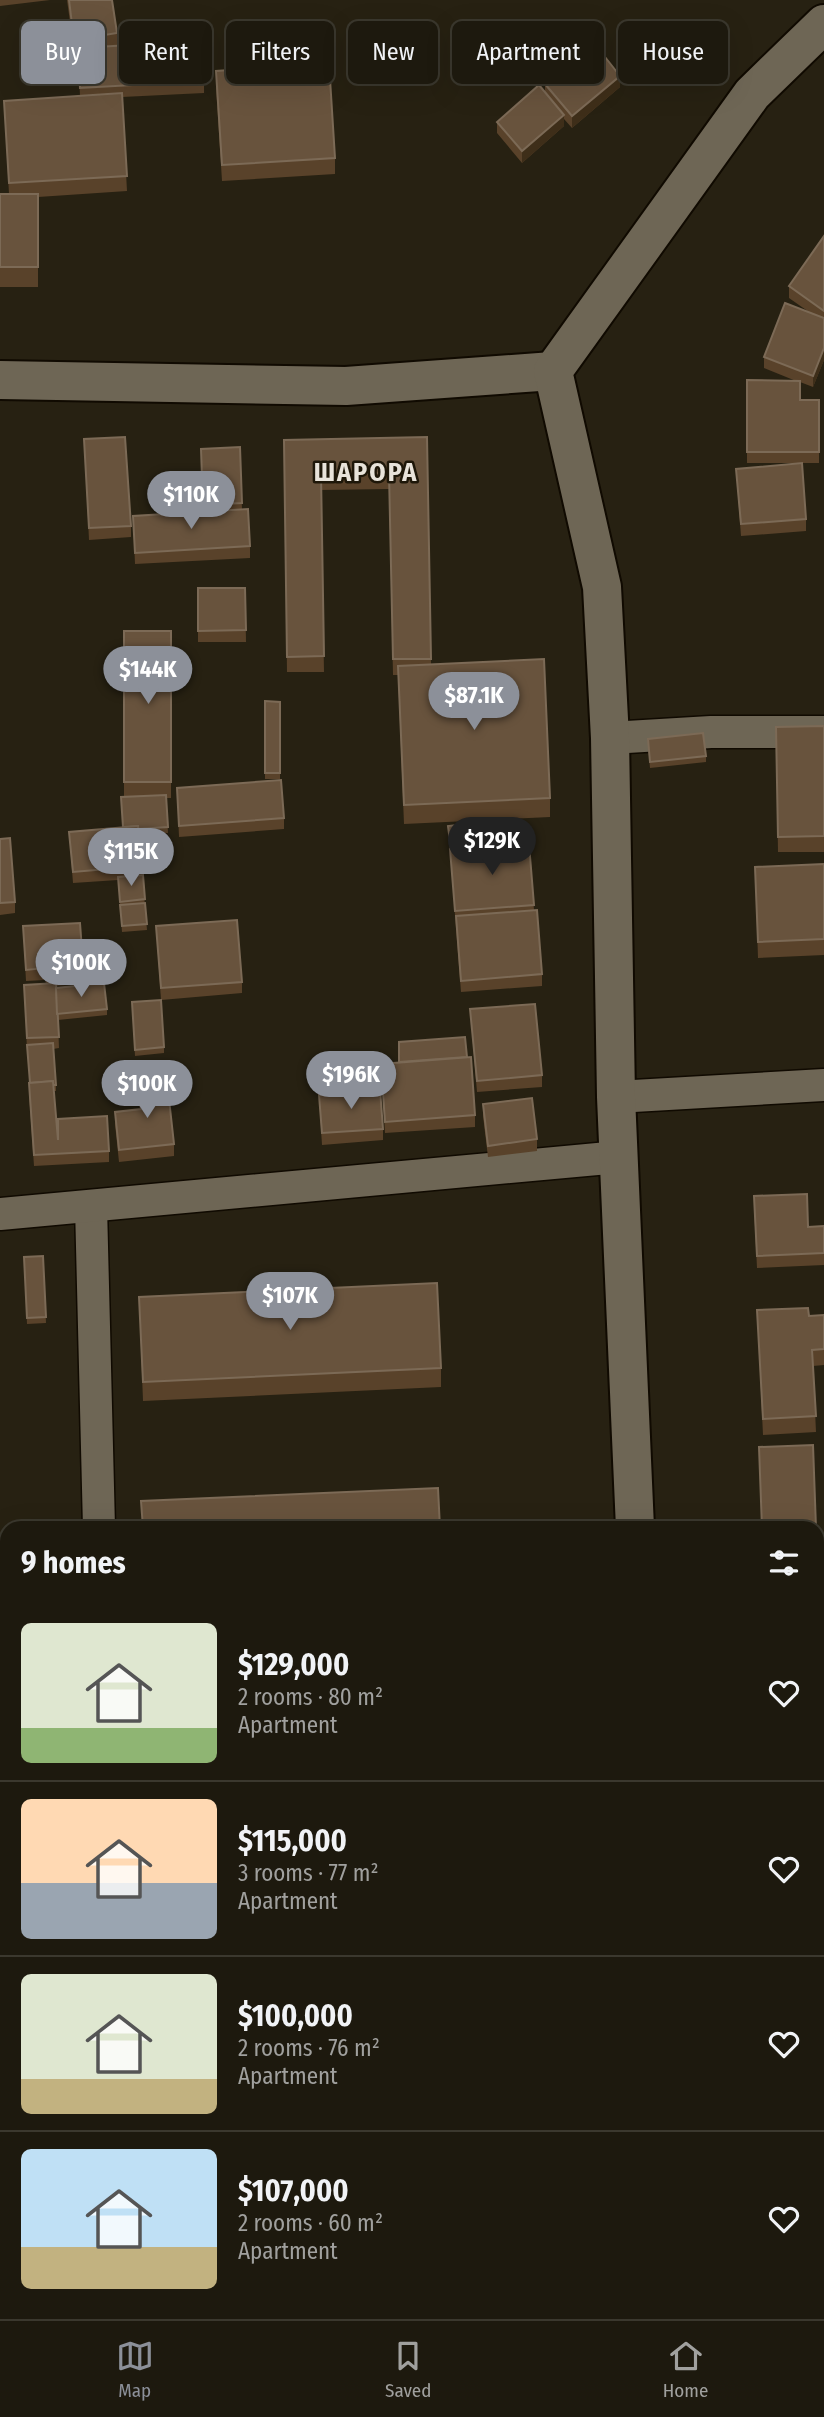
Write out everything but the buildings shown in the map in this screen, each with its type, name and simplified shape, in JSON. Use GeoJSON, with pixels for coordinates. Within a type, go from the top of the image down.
{"type":"FeatureCollection","features":[{"type":"Feature","properties":{"kind":"street"},"geometry":{"type":"LineString","coordinates":[[635,1521],[616,1097],[610,738],[602,587],[553,371],[752,94],[824,24]]}},
{"type":"Feature","properties":{"kind":"street"},"geometry":{"type":"LineString","coordinates":[[0,380],[346,386],[553,371]]}},
{"type":"Feature","properties":{"kind":"street"},"geometry":{"type":"LineString","coordinates":[[610,738],[711,732],[824,732]]}},
{"type":"Feature","properties":{"kind":"street"},"geometry":{"type":"LineString","coordinates":[[616,1097],[824,1085]]}},
{"type":"Feature","properties":{"kind":"street"},"geometry":{"type":"LineString","coordinates":[[0,1213],[619,1157]]}},
{"type":"Feature","properties":{"kind":"street"},"geometry":{"type":"LineString","coordinates":[[91,1206],[99,1521]]}},
{"type":"Feature","properties":{"kind":"district","name":"ШАРОРА"},"geometry":{"type":"Point","coordinates":[366,472]}}]}
